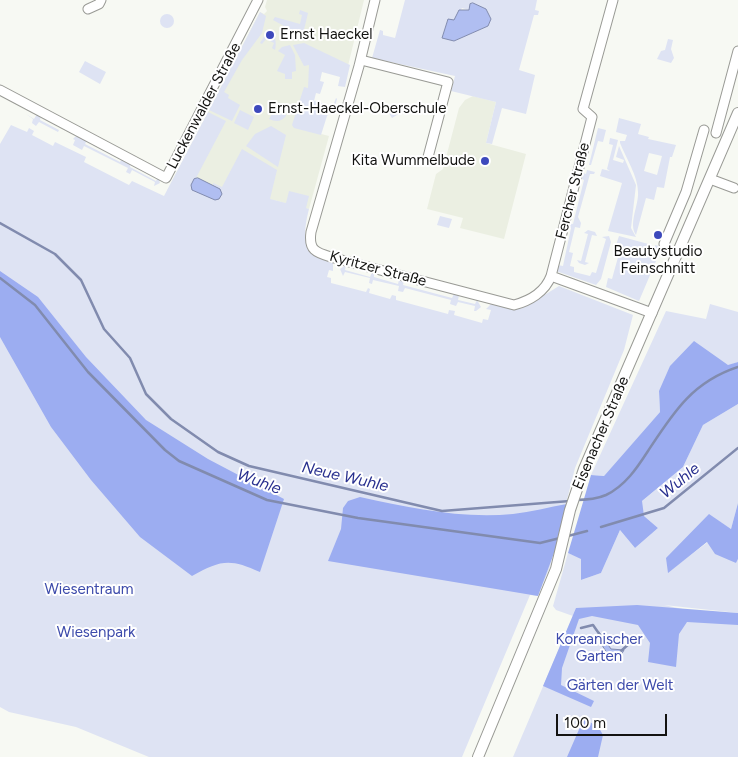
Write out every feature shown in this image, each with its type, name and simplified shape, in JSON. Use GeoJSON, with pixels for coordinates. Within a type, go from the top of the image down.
{"type":"FeatureCollection","features":[{"type":"Feature","properties":{"kind":"street"},"geometry":{"type":"LineString","coordinates":[[88,9],[99,4],[101,0]]}},
{"type":"Feature","properties":{"kind":"street","name":"Kyritzer Straße"},"geometry":{"type":"LineString","coordinates":[[375,0],[361,60],[311,232],[310,240],[312,247],[317,253],[334,258],[514,305],[542,291],[551,276]]}},
{"type":"Feature","properties":{"kind":"street","name":"Fercher Straße"},"geometry":{"type":"LineString","coordinates":[[551,276],[592,116],[583,109],[613,0]]}},
{"type":"Feature","properties":{"kind":"street","name":"Luckenwalder Straße"},"geometry":{"type":"LineString","coordinates":[[0,90],[166,178],[255,1]]}},
{"type":"Feature","properties":{"kind":"street"},"geometry":{"type":"LineString","coordinates":[[716,133],[738,51]]}},
{"type":"Feature","properties":{"kind":"street"},"geometry":{"type":"LineString","coordinates":[[361,60],[448,82],[428,156]]}},
{"type":"Feature","properties":{"kind":"street","name":"Eisenacher Straße"},"geometry":{"type":"LineString","coordinates":[[478,757],[556,569],[577,489],[738,113]]}},
{"type":"Feature","properties":{"kind":"street"},"geometry":{"type":"LineString","coordinates":[[664,244],[686,192],[704,130]]}},
{"type":"Feature","properties":{"kind":"street"},"geometry":{"type":"LineString","coordinates":[[710,179],[734,188]]}},
{"type":"Feature","properties":{"kind":"street"},"geometry":{"type":"LineString","coordinates":[[551,276],[652,313]]}},
{"type":"Feature","properties":{"kind":"shaded area","name":"Ernst-Haeckel-Oberschule"},"geometry":{"type":"Polygon","coordinates":[[[267,0],[364,0],[347,70],[325,60],[298,128],[329,136],[309,209],[273,200],[167,191],[260,12],[264,14],[267,11],[265,7],[267,0]]]}},
{"type":"Feature","properties":{"kind":"shaded area"},"geometry":{"type":"Polygon","coordinates":[[[473,3],[486,9],[491,19],[488,26],[454,41],[442,38],[448,19],[454,20],[459,10],[469,10],[470,4],[473,3]]]}},
{"type":"Feature","properties":{"kind":"shaded area","name":"Kita Wummelbude"},"geometry":{"type":"Polygon","coordinates":[[[473,96],[496,102],[486,143],[526,154],[504,239],[460,228],[463,218],[427,209],[436,174],[443,169],[459,108],[465,100],[473,96]]]}},
{"type":"Feature","properties":{"kind":"shaded area"},"geometry":{"type":"Polygon","coordinates":[[[198,178],[220,189],[222,194],[219,199],[215,200],[192,190],[191,185],[194,179],[198,178]]]}},
{"type":"Feature","properties":{"kind":"shaded area"},"geometry":{"type":"Polygon","coordinates":[[[0,271],[38,297],[86,357],[146,420],[208,459],[284,499],[260,572],[241,564],[225,563],[210,567],[192,576],[140,537],[91,480],[51,427],[0,337],[0,271]]]}},
{"type":"Feature","properties":{"kind":"shaded area"},"geometry":{"type":"Polygon","coordinates":[[[694,341],[728,365],[738,362],[738,404],[703,425],[683,467],[642,501],[644,516],[658,528],[635,548],[620,530],[601,573],[581,580],[581,559],[568,553],[591,475],[604,476],[660,412],[659,391],[670,366],[694,341]]]}},
{"type":"Feature","properties":{"kind":"shaded area"},"geometry":{"type":"Polygon","coordinates":[[[360,497],[417,509],[474,515],[513,514],[567,504],[557,545],[538,596],[328,561],[341,529],[343,508],[348,501],[360,497]]]}},
{"type":"Feature","properties":{"kind":"shaded area"},"geometry":{"type":"Polygon","coordinates":[[[738,503],[738,559],[736,563],[715,554],[707,542],[668,573],[666,558],[709,514],[731,529],[738,503]]]}},
{"type":"Feature","properties":{"kind":"shaded area"},"geometry":{"type":"Polygon","coordinates":[[[637,605],[738,613],[738,625],[687,622],[679,634],[676,667],[648,662],[650,643],[638,625],[592,616],[579,619],[562,668],[561,685],[594,701],[591,707],[543,686],[576,608],[637,605]]]}},
{"type":"Feature","properties":{"kind":"shaded area"},"geometry":{"type":"Polygon","coordinates":[[[599,632],[611,649],[624,650],[620,657],[608,655],[599,640],[599,632]]]}},
{"type":"Feature","properties":{"kind":"shaded area"},"geometry":{"type":"Polygon","coordinates":[[[584,718],[599,728],[603,735],[598,757],[567,757],[584,718]]]}},
{"type":"Feature","properties":{"kind":"green space"},"geometry":{"type":"Polygon","coordinates":[[[405,0],[537,0],[535,10],[539,11],[538,15],[534,15],[519,70],[535,75],[526,114],[502,108],[492,144],[486,143],[496,102],[451,91],[455,76],[372,58],[380,30],[383,31],[383,35],[395,38],[405,0]],[[473,3],[469,10],[462,8],[454,21],[448,19],[442,38],[454,41],[488,26],[491,19],[486,9],[473,3]]]}},
{"type":"Feature","properties":{"kind":"green space"},"geometry":{"type":"Polygon","coordinates":[[[300,10],[308,13],[303,34],[307,36],[306,38],[273,20],[275,17],[300,24],[302,15],[299,14],[300,10]]]}},
{"type":"Feature","properties":{"kind":"green space"},"geometry":{"type":"Polygon","coordinates":[[[260,12],[266,16],[262,33],[242,60],[224,92],[229,95],[228,98],[240,105],[232,121],[209,110],[260,12]]]}},
{"type":"Feature","properties":{"kind":"green space"},"geometry":{"type":"Polygon","coordinates":[[[167,14],[172,16],[174,21],[172,26],[167,28],[162,26],[160,21],[162,16],[167,14]]]}},
{"type":"Feature","properties":{"kind":"green space"},"geometry":{"type":"Polygon","coordinates":[[[268,30],[271,30],[275,37],[275,50],[272,48],[274,43],[266,39],[262,44],[260,43],[268,30]]]}},
{"type":"Feature","properties":{"kind":"green space"},"geometry":{"type":"Polygon","coordinates":[[[668,39],[673,40],[671,49],[674,58],[671,63],[657,59],[661,51],[665,50],[668,39]]]}},
{"type":"Feature","properties":{"kind":"green space"},"geometry":{"type":"Polygon","coordinates":[[[304,43],[350,65],[345,87],[338,86],[340,77],[322,72],[320,81],[324,82],[320,94],[316,93],[314,101],[333,106],[337,99],[335,107],[327,116],[321,135],[294,128],[292,125],[304,87],[308,88],[309,65],[304,66],[293,45],[304,43]]]}},
{"type":"Feature","properties":{"kind":"green space"},"geometry":{"type":"Polygon","coordinates":[[[290,45],[295,55],[296,71],[292,72],[292,79],[285,79],[285,74],[277,71],[285,55],[278,51],[282,47],[290,45]]]}},
{"type":"Feature","properties":{"kind":"green space"},"geometry":{"type":"Polygon","coordinates":[[[85,61],[106,72],[100,84],[79,72],[85,61]]]}},
{"type":"Feature","properties":{"kind":"green space"},"geometry":{"type":"Polygon","coordinates":[[[279,102],[285,107],[286,116],[278,121],[269,119],[279,102]]]}},
{"type":"Feature","properties":{"kind":"green space"},"geometry":{"type":"Polygon","coordinates":[[[391,105],[402,112],[392,118],[387,110],[391,105]]]}},
{"type":"Feature","properties":{"kind":"green space"},"geometry":{"type":"Polygon","coordinates":[[[240,110],[254,117],[248,130],[234,123],[240,110]]]}},
{"type":"Feature","properties":{"kind":"green space"},"geometry":{"type":"Polygon","coordinates":[[[208,112],[226,121],[196,178],[220,189],[213,185],[213,183],[222,187],[242,149],[277,170],[270,199],[286,203],[289,191],[309,196],[306,208],[309,209],[306,227],[307,244],[313,254],[333,263],[333,271],[329,270],[327,277],[331,278],[331,283],[366,292],[368,288],[370,289],[369,293],[390,299],[392,295],[396,296],[396,300],[448,314],[449,310],[455,311],[454,315],[482,323],[483,319],[488,320],[491,310],[486,309],[491,304],[510,308],[538,299],[559,286],[633,315],[624,350],[575,468],[550,567],[538,596],[530,595],[462,757],[149,757],[76,727],[9,712],[0,707],[0,144],[11,125],[27,132],[29,128],[34,131],[32,135],[53,146],[55,142],[86,157],[84,162],[129,185],[132,181],[164,196],[208,112]]]}},
{"type":"Feature","properties":{"kind":"green space"},"geometry":{"type":"Polygon","coordinates":[[[26,114],[34,119],[37,114],[41,116],[40,120],[59,130],[58,132],[39,122],[36,126],[32,123],[33,119],[26,114]]]}},
{"type":"Feature","properties":{"kind":"green space"},"geometry":{"type":"Polygon","coordinates":[[[619,118],[641,124],[638,134],[649,137],[648,139],[676,145],[672,157],[670,157],[664,188],[657,187],[654,200],[646,198],[636,235],[633,220],[638,197],[637,186],[634,173],[620,143],[620,141],[625,141],[627,135],[616,132],[619,118]],[[649,153],[644,171],[657,175],[662,156],[649,153]]]}},
{"type":"Feature","properties":{"kind":"green space"},"geometry":{"type":"Polygon","coordinates":[[[271,126],[286,135],[278,167],[246,146],[255,134],[271,126]]]}},
{"type":"Feature","properties":{"kind":"green space"},"geometry":{"type":"Polygon","coordinates":[[[598,128],[606,130],[603,142],[598,141],[591,165],[589,165],[598,128]]]}},
{"type":"Feature","properties":{"kind":"green space"},"geometry":{"type":"Polygon","coordinates":[[[77,135],[87,140],[85,144],[120,162],[122,158],[131,163],[130,167],[156,181],[158,177],[160,183],[154,186],[155,182],[132,170],[130,174],[126,172],[128,168],[84,146],[82,150],[73,145],[75,140],[73,139],[77,135]]]}},
{"type":"Feature","properties":{"kind":"green space"},"geometry":{"type":"Polygon","coordinates":[[[610,138],[618,140],[613,160],[623,163],[624,160],[616,157],[619,146],[636,185],[631,228],[636,237],[608,231],[622,183],[600,176],[602,169],[610,171],[607,169],[613,145],[609,144],[610,138]]]}},
{"type":"Feature","properties":{"kind":"green space"},"geometry":{"type":"Polygon","coordinates":[[[587,170],[595,172],[590,174],[578,217],[581,223],[580,228],[575,227],[569,252],[573,253],[570,266],[574,267],[574,272],[590,276],[592,272],[596,273],[606,239],[602,237],[609,236],[611,242],[601,279],[596,285],[556,271],[557,265],[563,266],[571,228],[567,227],[568,223],[573,224],[584,180],[580,178],[581,172],[586,174],[587,170]]]}},
{"type":"Feature","properties":{"kind":"green space"},"geometry":{"type":"Polygon","coordinates":[[[440,216],[452,219],[449,228],[437,225],[440,216]]]}},
{"type":"Feature","properties":{"kind":"green space"},"geometry":{"type":"Polygon","coordinates":[[[588,230],[595,232],[597,236],[592,235],[585,262],[589,263],[585,265],[577,260],[581,261],[588,234],[584,233],[588,230]]]}},
{"type":"Feature","properties":{"kind":"green space"},"geometry":{"type":"Polygon","coordinates":[[[619,236],[652,245],[648,253],[654,255],[655,245],[662,247],[639,301],[606,287],[608,278],[612,279],[620,250],[615,248],[619,236]]]}},
{"type":"Feature","properties":{"kind":"green space"},"geometry":{"type":"Polygon","coordinates":[[[346,265],[345,270],[370,277],[372,272],[374,277],[398,284],[399,280],[404,281],[403,285],[452,298],[454,294],[459,295],[458,300],[475,304],[477,300],[481,307],[474,311],[475,306],[458,302],[456,306],[450,304],[451,300],[405,288],[403,292],[398,291],[399,286],[373,280],[372,284],[369,283],[370,278],[345,272],[343,276],[340,269],[346,265]]]}},
{"type":"Feature","properties":{"kind":"green space"},"geometry":{"type":"Polygon","coordinates":[[[710,304],[738,312],[738,362],[659,391],[660,412],[604,476],[591,475],[666,311],[706,319],[710,304]]]}},
{"type":"Feature","properties":{"kind":"green space"},"geometry":{"type":"Polygon","coordinates":[[[738,404],[738,503],[731,529],[709,515],[668,572],[708,542],[736,563],[738,559],[738,613],[664,605],[738,621],[738,757],[513,757],[573,616],[556,610],[553,606],[568,553],[581,558],[581,580],[601,573],[620,530],[635,548],[658,528],[644,516],[641,502],[683,467],[703,425],[738,404]]]}},
{"type":"Feature","properties":{"kind":"waterway","name":"Neue Wuhle"},"geometry":{"type":"LineString","coordinates":[[0,223],[55,254],[81,280],[104,329],[130,358],[146,394],[171,419],[218,452],[249,466],[442,511],[570,501]]}},
{"type":"Feature","properties":{"kind":"waterway","name":"Wuhle"},"geometry":{"type":"LineString","coordinates":[[0,278],[35,305],[88,372],[165,450],[179,461],[267,500],[358,518],[540,543],[560,538]]}},
{"type":"Feature","properties":{"kind":"waterway","name":"Neue Wuhle"},"geometry":{"type":"LineString","coordinates":[[575,500],[602,496],[619,487],[635,470],[666,424],[685,400],[708,381],[738,367]]}},
{"type":"Feature","properties":{"kind":"waterway","name":"Wuhle"},"geometry":{"type":"LineString","coordinates":[[601,527],[664,508],[738,448]]}},
{"type":"Feature","properties":{"kind":"waterway","name":"Wuhle"},"geometry":{"type":"LineString","coordinates":[[568,536],[587,531]]}},
{"type":"Feature","properties":{"kind":"waterway"},"geometry":{"type":"LineString","coordinates":[[581,628],[593,625],[600,635]]}},
{"type":"Feature","properties":{"kind":"waterway"},"geometry":{"type":"LineString","coordinates":[[621,651],[631,642]]}},
{"type":"Feature","properties":{"kind":"place","name":"Ernst Haeckel"},"geometry":{"type":"Point","coordinates":[270,35]}},
{"type":"Feature","properties":{"kind":"place","name":"Ernst-Haeckel-Oberschule"},"geometry":{"type":"Point","coordinates":[258,109]}},
{"type":"Feature","properties":{"kind":"place","name":"Kita Wummelbude"},"geometry":{"type":"Point","coordinates":[485,161]}},
{"type":"Feature","properties":{"kind":"place","name":"Beautystudio Feinschnitt"},"geometry":{"type":"Point","coordinates":[658,235]}},
{"type":"Feature","properties":{"kind":"park label","name":"Wiesentraum"},"geometry":{"type":"Point","coordinates":[89,590]}},
{"type":"Feature","properties":{"kind":"park label","name":"Wiesenpark"},"geometry":{"type":"Point","coordinates":[96,633]}},
{"type":"Feature","properties":{"kind":"park label","name":"Koreanischer Garten"},"geometry":{"type":"Point","coordinates":[599,648]}},
{"type":"Feature","properties":{"kind":"park label","name":"Gärten der Welt"},"geometry":{"type":"Point","coordinates":[620,686]}}]}
